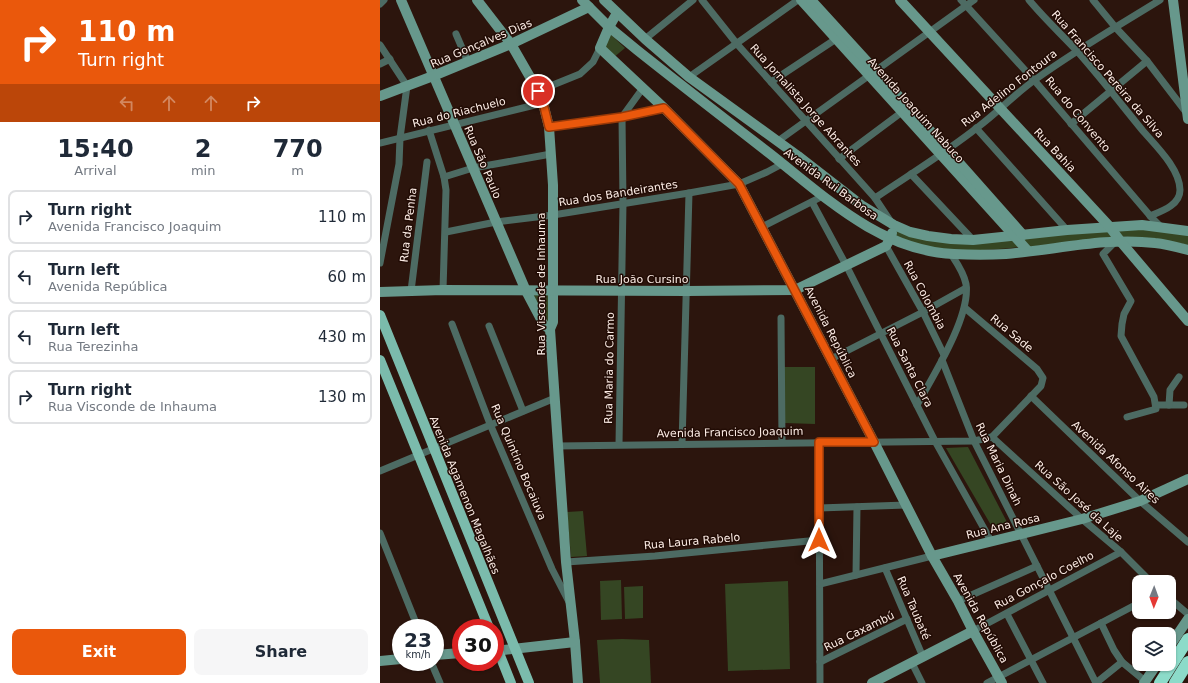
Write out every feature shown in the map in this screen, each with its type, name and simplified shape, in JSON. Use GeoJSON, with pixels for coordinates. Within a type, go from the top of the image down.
{"type":"FeatureCollection","features":[{"type":"Feature","properties":{"kind":"highway"},"geometry":{"type":"LineString","coordinates":[[1176,657],[1188,639]]}},
{"type":"Feature","properties":{"kind":"highway"},"geometry":{"type":"LineString","coordinates":[[1175,683],[1188,662]]}},
{"type":"Feature","properties":{"kind":"highway"},"geometry":{"type":"LineString","coordinates":[[1147,682],[1165,671]]}},
{"type":"Feature","properties":{"kind":"highway"},"geometry":{"type":"LineString","coordinates":[[1160,683],[1167,671]]}},
{"type":"Feature","properties":{"kind":"main road","name":"Avenida Agamenon Magalhães"},"geometry":{"type":"LineString","coordinates":[[380,315],[529,683]]}},
{"type":"Feature","properties":{"kind":"main road"},"geometry":{"type":"LineString","coordinates":[[380,360],[485,619]]}},
{"type":"Feature","properties":{"kind":"main road"},"geometry":{"type":"LineString","coordinates":[[504,667],[511,683]]}},
{"type":"Feature","properties":{"kind":"street"},"geometry":{"type":"LineString","coordinates":[[380,4],[384,0]]}},
{"type":"Feature","properties":{"kind":"street","name":"Rua São Paulo"},"geometry":{"type":"LineString","coordinates":[[401,0],[526,291],[544,325],[550,329]]}},
{"type":"Feature","properties":{"kind":"street","name":"Rua Visconde de Inhauma"},"geometry":{"type":"LineString","coordinates":[[477,0],[511,44],[538,91],[543,103],[549,127],[553,214],[553,322],[550,329],[566,562],[578,683]]}},
{"type":"Feature","properties":{"kind":"street","name":"Avenida Rui Barbosa"},"geometry":{"type":"LineString","coordinates":[[604,0],[645,40],[689,77],[834,182],[862,205],[894,226],[910,232],[928,236],[973,240],[1109,226],[1160,226],[1188,231]]}},
{"type":"Feature","properties":{"kind":"street"},"geometry":{"type":"LineString","coordinates":[[645,40],[694,0]]}},
{"type":"Feature","properties":{"kind":"street","name":"Rua Jornalista Jorge Abrantes"},"geometry":{"type":"LineString","coordinates":[[702,0],[737,44],[875,198],[894,226]]}},
{"type":"Feature","properties":{"kind":"street"},"geometry":{"type":"LineString","coordinates":[[689,77],[800,0]]}},
{"type":"Feature","properties":{"kind":"street","name":"Avenida Joaquim Nabuco"},"geometry":{"type":"LineString","coordinates":[[800,0],[836,39],[872,72],[902,112],[944,151]]}},
{"type":"Feature","properties":{"kind":"street","name":"Avenida Joaquim Nabuco"},"geometry":{"type":"LineString","coordinates":[[811,0],[872,72],[1018,235],[1028,251]]}},
{"type":"Feature","properties":{"kind":"street","name":"Rua Bahia"},"geometry":{"type":"LineString","coordinates":[[900,0],[1109,226],[1118,242],[1188,321]]}},
{"type":"Feature","properties":{"kind":"street"},"geometry":{"type":"LineString","coordinates":[[778,141],[928,32],[963,3],[974,0]]}},
{"type":"Feature","properties":{"kind":"street","name":"Rua Francisco Pereira da Silva"},"geometry":{"type":"LineString","coordinates":[[1029,0],[1112,91],[1144,132],[1158,147],[1172,167],[1180,185],[1179,198],[1174,204],[1150,216]]}},
{"type":"Feature","properties":{"kind":"street"},"geometry":{"type":"LineString","coordinates":[[1093,0],[1116,28],[1147,61],[1188,116]]}},
{"type":"Feature","properties":{"kind":"street"},"geometry":{"type":"LineString","coordinates":[[1173,0],[1188,116]]}},
{"type":"Feature","properties":{"kind":"street","name":"Rua Adelino Fontoura"},"geometry":{"type":"LineString","coordinates":[[875,198],[976,128],[1034,80],[1076,51],[1116,28],[1157,1]]}},
{"type":"Feature","properties":{"kind":"street","name":"Rua Gonçalves Dias"},"geometry":{"type":"LineString","coordinates":[[380,96],[511,44],[586,3]]}},
{"type":"Feature","properties":{"kind":"street","name":"Avenida Rui Barbosa"},"geometry":{"type":"LineString","coordinates":[[586,3],[610,27],[782,164],[888,243],[952,254],[986,254],[1028,251],[1118,242],[1154,243],[1188,250]]}},
{"type":"Feature","properties":{"kind":"street","name":"Rua do Convento"},"geometry":{"type":"LineString","coordinates":[[963,3],[1034,80],[1160,226]]}},
{"type":"Feature","properties":{"kind":"street"},"geometry":{"type":"LineString","coordinates":[[538,91],[580,74],[588,68],[597,57],[617,13]]}},
{"type":"Feature","properties":{"kind":"street"},"geometry":{"type":"LineString","coordinates":[[456,34],[468,62]]}},
{"type":"Feature","properties":{"kind":"street"},"geometry":{"type":"LineString","coordinates":[[771,82],[836,39]]}},
{"type":"Feature","properties":{"kind":"street"},"geometry":{"type":"LineString","coordinates":[[380,45],[407,86],[400,138],[398,170],[380,262]]}},
{"type":"Feature","properties":{"kind":"street","name":"Avenida República"},"geometry":{"type":"LineString","coordinates":[[600,48],[664,108],[739,184],[796,290],[932,556],[1000,680]]}},
{"type":"Feature","properties":{"kind":"street"},"geometry":{"type":"LineString","coordinates":[[380,64],[390,59]]}},
{"type":"Feature","properties":{"kind":"street"},"geometry":{"type":"LineString","coordinates":[[1071,124],[1147,61]]}},
{"type":"Feature","properties":{"kind":"street"},"geometry":{"type":"LineString","coordinates":[[622,117],[643,88]]}},
{"type":"Feature","properties":{"kind":"street","name":"Rua do Riachuelo"},"geometry":{"type":"LineString","coordinates":[[380,143],[543,103]]}},
{"type":"Feature","properties":{"kind":"street"},"geometry":{"type":"LineString","coordinates":[[549,127],[622,117],[664,108]]}},
{"type":"Feature","properties":{"kind":"street"},"geometry":{"type":"LineString","coordinates":[[839,159],[902,112]]}},
{"type":"Feature","properties":{"kind":"street","name":"Rua Maria do Carmo"},"geometry":{"type":"LineString","coordinates":[[619,444],[623,203],[622,117]]}},
{"type":"Feature","properties":{"kind":"street"},"geometry":{"type":"LineString","coordinates":[[976,128],[1067,230]]}},
{"type":"Feature","properties":{"kind":"street"},"geometry":{"type":"LineString","coordinates":[[429,130],[444,177],[447,202],[443,290]]}},
{"type":"Feature","properties":{"kind":"street"},"geometry":{"type":"LineString","coordinates":[[444,177],[473,168],[551,154]]}},
{"type":"Feature","properties":{"kind":"street","name":"Rua da Penha"},"geometry":{"type":"LineString","coordinates":[[410,291],[427,162]]}},
{"type":"Feature","properties":{"kind":"street","name":"Rua dos Bandeirantes"},"geometry":{"type":"LineString","coordinates":[[446,232],[496,222],[739,184],[782,164]]}},
{"type":"Feature","properties":{"kind":"street"},"geometry":{"type":"LineString","coordinates":[[911,174],[973,240]]}},
{"type":"Feature","properties":{"kind":"street"},"geometry":{"type":"LineString","coordinates":[[682,444],[689,193]]}},
{"type":"Feature","properties":{"kind":"street"},"geometry":{"type":"LineString","coordinates":[[762,227],[823,196]]}},
{"type":"Feature","properties":{"kind":"street","name":"Rua Santa Clara"},"geometry":{"type":"LineString","coordinates":[[812,202],[881,333],[935,441],[991,541]]}},
{"type":"Feature","properties":{"kind":"street"},"geometry":{"type":"LineString","coordinates":[[1176,229],[1188,224]]}},
{"type":"Feature","properties":{"kind":"street"},"geometry":{"type":"LineString","coordinates":[[888,243],[894,226]]}},
{"type":"Feature","properties":{"kind":"street"},"geometry":{"type":"LineString","coordinates":[[1118,242],[1103,254],[1131,301],[1124,314],[1121,336],[1154,397],[1156,405],[1156,409],[1127,416]]}},
{"type":"Feature","properties":{"kind":"street","name":"Rua João Cursino"},"geometry":{"type":"LineString","coordinates":[[380,292],[443,290],[796,290],[888,243]]}},
{"type":"Feature","properties":{"kind":"street","name":"Rua Colombia"},"geometry":{"type":"LineString","coordinates":[[888,243],[923,312],[943,358]]}},
{"type":"Feature","properties":{"kind":"street"},"geometry":{"type":"LineString","coordinates":[[917,405],[943,358],[965,308],[966,288],[962,273],[952,254]]}},
{"type":"Feature","properties":{"kind":"street"},"geometry":{"type":"LineString","coordinates":[[831,359],[923,312],[966,288]]}},
{"type":"Feature","properties":{"kind":"street","name":"Rua Sade"},"geometry":{"type":"LineString","coordinates":[[965,308],[1037,369],[1043,378],[1041,386],[1031,396]]}},
{"type":"Feature","properties":{"kind":"street"},"geometry":{"type":"LineString","coordinates":[[781,318],[782,442]]}},
{"type":"Feature","properties":{"kind":"street","name":"Rua Quintino Bocaiuva"},"geometry":{"type":"LineString","coordinates":[[452,324],[490,424],[552,569],[571,606]]}},
{"type":"Feature","properties":{"kind":"street"},"geometry":{"type":"LineString","coordinates":[[489,326],[523,411]]}},
{"type":"Feature","properties":{"kind":"street","name":"Rua Maria Dinah"},"geometry":{"type":"LineString","coordinates":[[943,358],[974,441],[1096,683]]}},
{"type":"Feature","properties":{"kind":"street"},"geometry":{"type":"LineString","coordinates":[[1169,405],[1170,390],[1179,377]]}},
{"type":"Feature","properties":{"kind":"street"},"geometry":{"type":"LineString","coordinates":[[992,437],[1031,396]]}},
{"type":"Feature","properties":{"kind":"street","name":"Avenida Afonso Aires"},"geometry":{"type":"LineString","coordinates":[[1031,396],[1140,501],[1188,542]]}},
{"type":"Feature","properties":{"kind":"street"},"geometry":{"type":"LineString","coordinates":[[380,471],[555,398]]}},
{"type":"Feature","properties":{"kind":"street"},"geometry":{"type":"LineString","coordinates":[[1156,405],[1184,405]]}},
{"type":"Feature","properties":{"kind":"street","name":"Avenida Francisco Joaquim"},"geometry":{"type":"LineString","coordinates":[[557,446],[782,442],[974,441],[992,437]]}},
{"type":"Feature","properties":{"kind":"street","name":"Rua São José da Laje"},"geometry":{"type":"LineString","coordinates":[[992,437],[1082,519],[1121,552],[1144,575]]}},
{"type":"Feature","properties":{"kind":"street"},"geometry":{"type":"LineString","coordinates":[[819,442],[820,683]]}},
{"type":"Feature","properties":{"kind":"street","name":"Rua Ana Rosa"},"geometry":{"type":"LineString","coordinates":[[820,584],[1082,519],[1140,501],[1188,479]]}},
{"type":"Feature","properties":{"kind":"street"},"geometry":{"type":"LineString","coordinates":[[819,508],[906,505]]}},
{"type":"Feature","properties":{"kind":"street"},"geometry":{"type":"LineString","coordinates":[[856,575],[857,507]]}},
{"type":"Feature","properties":{"kind":"street"},"geometry":{"type":"LineString","coordinates":[[380,533],[414,619]]}},
{"type":"Feature","properties":{"kind":"street","name":"Rua Laura Rabelo"},"geometry":{"type":"LineString","coordinates":[[566,562],[654,556],[819,540]]}},
{"type":"Feature","properties":{"kind":"street","name":"Rua Gonçalo Coelho"},"geometry":{"type":"LineString","coordinates":[[872,683],[1007,614],[1121,552]]}},
{"type":"Feature","properties":{"kind":"street"},"geometry":{"type":"LineString","coordinates":[[958,601],[1037,566]]}},
{"type":"Feature","properties":{"kind":"street","name":"Rua Taubaté"},"geometry":{"type":"LineString","coordinates":[[885,568],[923,657]]}},
{"type":"Feature","properties":{"kind":"street"},"geometry":{"type":"LineString","coordinates":[[1176,604],[1188,614]]}},
{"type":"Feature","properties":{"kind":"street"},"geometry":{"type":"LineString","coordinates":[[987,683],[1000,680],[1032,659],[1132,607]]}},
{"type":"Feature","properties":{"kind":"street"},"geometry":{"type":"LineString","coordinates":[[1007,614],[1032,659],[1043,683]]}},
{"type":"Feature","properties":{"kind":"street"},"geometry":{"type":"LineString","coordinates":[[1176,637],[1188,619]]}},
{"type":"Feature","properties":{"kind":"street","name":"Rua Caxambú"},"geometry":{"type":"LineString","coordinates":[[820,662],[907,620]]}},
{"type":"Feature","properties":{"kind":"street"},"geometry":{"type":"LineString","coordinates":[[1101,623],[1110,643],[1122,662],[1147,682],[1153,671]]}},
{"type":"Feature","properties":{"kind":"street"},"geometry":{"type":"LineString","coordinates":[[504,648],[516,649],[575,642]]}},
{"type":"Feature","properties":{"kind":"street"},"geometry":{"type":"LineString","coordinates":[[380,661],[392,660]]}},
{"type":"Feature","properties":{"kind":"street"},"geometry":{"type":"LineString","coordinates":[[1096,683],[1122,662]]}},
{"type":"Feature","properties":{"kind":"street"},"geometry":{"type":"LineString","coordinates":[[912,663],[922,683]]}},
{"type":"Feature","properties":{"kind":"street"},"geometry":{"type":"LineString","coordinates":[[435,671],[440,683]]}},
{"type":"Feature","properties":{"kind":"green space"},"geometry":{"type":"Polygon","coordinates":[[[607,31],[625,48],[613,58],[604,48],[607,31]]]}},
{"type":"Feature","properties":{"kind":"green space"},"geometry":{"type":"Polygon","coordinates":[[[1108,227],[1115,237],[1027,247],[1019,237],[1108,227]]]}},
{"type":"Feature","properties":{"kind":"green space"},"geometry":{"type":"Polygon","coordinates":[[[1112,227],[1188,232],[1188,245],[1136,237],[1118,237],[1112,227]]]}},
{"type":"Feature","properties":{"kind":"green space"},"geometry":{"type":"Polygon","coordinates":[[[895,228],[920,236],[1013,238],[1020,247],[968,250],[942,249],[913,244],[892,237],[895,228]]]}},
{"type":"Feature","properties":{"kind":"green space"},"geometry":{"type":"Polygon","coordinates":[[[531,293],[548,295],[549,324],[547,328],[531,293]]]}},
{"type":"Feature","properties":{"kind":"green space"},"geometry":{"type":"Polygon","coordinates":[[[784,367],[815,367],[815,424],[784,423],[784,367]]]}},
{"type":"Feature","properties":{"kind":"green space"},"geometry":{"type":"Polygon","coordinates":[[[968,447],[1009,526],[995,532],[946,448],[968,447]]]}},
{"type":"Feature","properties":{"kind":"green space"},"geometry":{"type":"Polygon","coordinates":[[[583,511],[587,556],[571,557],[567,512],[583,511]]]}},
{"type":"Feature","properties":{"kind":"green space"},"geometry":{"type":"Polygon","coordinates":[[[621,580],[622,619],[601,620],[600,581],[621,580]]]}},
{"type":"Feature","properties":{"kind":"green space"},"geometry":{"type":"Polygon","coordinates":[[[788,581],[790,669],[728,671],[725,584],[788,581]]]}},
{"type":"Feature","properties":{"kind":"green space"},"geometry":{"type":"Polygon","coordinates":[[[643,586],[643,618],[625,619],[624,587],[643,586]]]}},
{"type":"Feature","properties":{"kind":"green space"},"geometry":{"type":"Polygon","coordinates":[[[597,640],[649,640],[651,683],[600,683],[597,640]]]}},
{"type":"Feature","properties":{"kind":"route"},"geometry":{"type":"LineString","coordinates":[[538,91],[543,103],[549,127],[622,117],[664,108],[739,184],[796,290],[874,442],[819,442],[819,540]]}}]}
